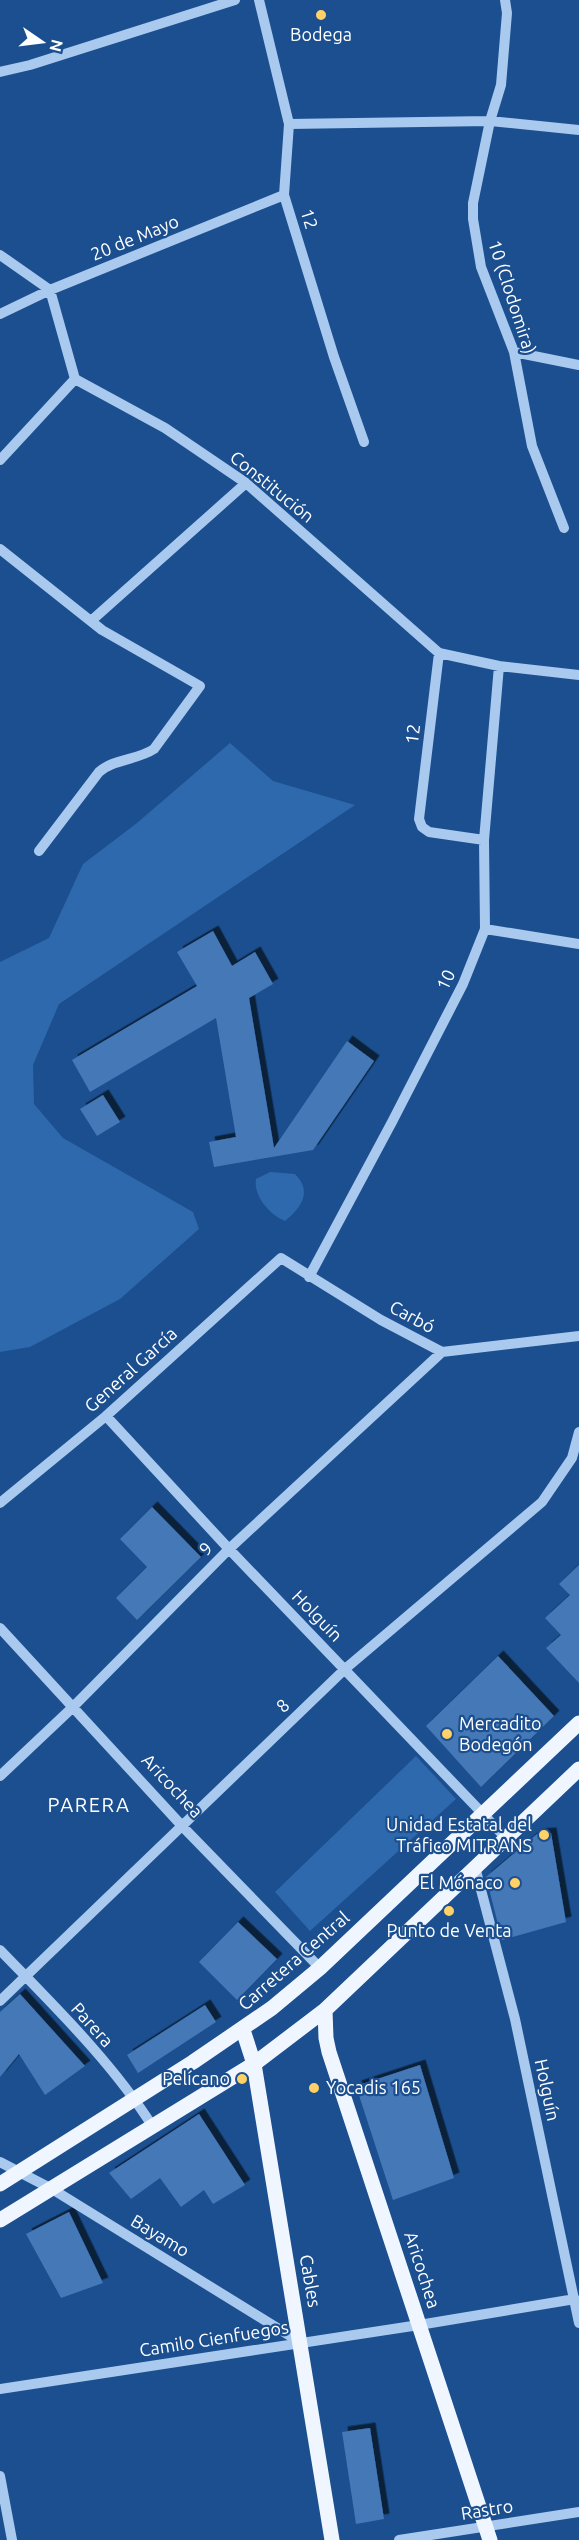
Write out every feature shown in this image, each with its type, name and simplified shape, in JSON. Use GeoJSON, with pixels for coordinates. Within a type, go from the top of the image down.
{"type":"FeatureCollection","features":[{"type":"Feature","properties":{"kind":"main road","name":"Carretera Central"},"geometry":{"type":"LineString","coordinates":[[0,2184],[243,2030],[320,1968],[579,1723]]}},
{"type":"Feature","properties":{"kind":"main road"},"geometry":{"type":"LineString","coordinates":[[0,2220],[254,2064],[326,2010],[579,1769]]}},
{"type":"Feature","properties":{"kind":"main road","name":"Aricochea"},"geometry":{"type":"LineString","coordinates":[[326,2010],[326,2038],[330,2052],[488,2534]]}},
{"type":"Feature","properties":{"kind":"main road","name":"Cables"},"geometry":{"type":"LineString","coordinates":[[243,2030],[254,2064],[332,2540]]}},
{"type":"Feature","properties":{"kind":"street"},"geometry":{"type":"LineString","coordinates":[[0,72],[30,65],[235,0]]}},
{"type":"Feature","properties":{"kind":"street","name":"12"},"geometry":{"type":"LineString","coordinates":[[260,0],[289,124],[284,195],[364,442]]}},
{"type":"Feature","properties":{"kind":"street","name":"10 (Clodomira)"},"geometry":{"type":"LineString","coordinates":[[505,0],[507,13],[501,85],[490,121],[473,203],[473,219],[481,267],[514,352],[528,433],[564,528]]}},
{"type":"Feature","properties":{"kind":"street"},"geometry":{"type":"LineString","coordinates":[[289,124],[490,121],[579,130]]}},
{"type":"Feature","properties":{"kind":"street","name":"20 de Mayo"},"geometry":{"type":"LineString","coordinates":[[0,314],[50,290],[284,195]]}},
{"type":"Feature","properties":{"kind":"street"},"geometry":{"type":"LineString","coordinates":[[0,255],[50,290],[75,379],[0,460]]}},
{"type":"Feature","properties":{"kind":"street"},"geometry":{"type":"LineString","coordinates":[[514,352],[579,365]]}},
{"type":"Feature","properties":{"kind":"street","name":"Constitución"},"geometry":{"type":"LineString","coordinates":[[75,379],[165,428],[246,483],[439,653],[499,666],[579,675]]}},
{"type":"Feature","properties":{"kind":"street"},"geometry":{"type":"LineString","coordinates":[[91,621],[246,483]]}},
{"type":"Feature","properties":{"kind":"street"},"geometry":{"type":"LineString","coordinates":[[0,549],[91,621],[200,686],[154,749],[108,766],[99,772],[39,851]]}},
{"type":"Feature","properties":{"kind":"street","name":"12"},"geometry":{"type":"LineString","coordinates":[[439,653],[419,819],[422,827],[429,832],[484,840]]}},
{"type":"Feature","properties":{"kind":"street","name":"10"},"geometry":{"type":"LineString","coordinates":[[309,1277],[463,984],[485,929],[484,840],[499,666]]}},
{"type":"Feature","properties":{"kind":"street"},"geometry":{"type":"LineString","coordinates":[[485,929],[579,944]]}},
{"type":"Feature","properties":{"kind":"street","name":"Carbó"},"geometry":{"type":"LineString","coordinates":[[281,1258],[381,1320],[442,1352],[579,1336]]}},
{"type":"Feature","properties":{"kind":"street","name":"General García"},"geometry":{"type":"LineString","coordinates":[[0,1503],[106,1416],[281,1258]]}},
{"type":"Feature","properties":{"kind":"street","name":"9"},"geometry":{"type":"LineString","coordinates":[[0,1776],[72,1708],[229,1549],[442,1352]]}},
{"type":"Feature","properties":{"kind":"street","name":"Holguín"},"geometry":{"type":"LineString","coordinates":[[106,1416],[229,1549],[506,1838]]}},
{"type":"Feature","properties":{"kind":"street","name":"8"},"geometry":{"type":"LineString","coordinates":[[0,2001],[345,1670],[542,1502],[572,1458],[579,1432]]}},
{"type":"Feature","properties":{"kind":"street","name":"Aricochea"},"geometry":{"type":"LineString","coordinates":[[0,1628],[183,1827],[320,1968]]}},
{"type":"Feature","properties":{"kind":"street","name":"Holguín"},"geometry":{"type":"LineString","coordinates":[[475,1867],[515,2019],[579,2323]]}},
{"type":"Feature","properties":{"kind":"street","name":"Parera"},"geometry":{"type":"LineString","coordinates":[[0,1950],[98,2054],[135,2099],[153,2127]]}},
{"type":"Feature","properties":{"kind":"street","name":"Bayamo"},"geometry":{"type":"LineString","coordinates":[[0,2162],[52,2189],[300,2342]]}},
{"type":"Feature","properties":{"kind":"street","name":"Camilo Cienfuegos"},"geometry":{"type":"LineString","coordinates":[[0,2390],[575,2299]]}},
{"type":"Feature","properties":{"kind":"street"},"geometry":{"type":"LineString","coordinates":[[0,2476],[12,2540]]}},
{"type":"Feature","properties":{"kind":"street","name":"Rastro"},"geometry":{"type":"LineString","coordinates":[[399,2540],[488,2534],[579,2512]]}},
{"type":"Feature","properties":{"kind":"shaded area"},"geometry":{"type":"Polygon","coordinates":[[[230,743],[273,781],[355,805],[59,1004],[33,1065],[34,1104],[63,1138],[193,1212],[199,1229],[120,1299],[30,1347],[0,1352],[0,962],[49,938],[83,864],[137,823],[230,743]]]}},
{"type":"Feature","properties":{"kind":"shaded area"},"geometry":{"type":"Polygon","coordinates":[[[270,1172],[295,1174],[303,1187],[303,1199],[300,1205],[285,1221],[268,1210],[257,1192],[256,1179],[270,1172]]]}},
{"type":"Feature","properties":{"kind":"shaded area"},"geometry":{"type":"Polygon","coordinates":[[[416,1756],[456,1799],[310,1931],[275,1892],[416,1756]]]}},
{"type":"Feature","properties":{"kind":"building"},"geometry":{"type":"Polygon","coordinates":[[[213,931],[232,966],[255,952],[273,984],[249,998],[274,1148],[347,1041],[374,1061],[313,1150],[214,1167],[209,1142],[236,1137],[216,1018],[90,1092],[72,1060],[197,986],[177,952],[213,931]]]}},
{"type":"Feature","properties":{"kind":"building"},"geometry":{"type":"Polygon","coordinates":[[[103,1095],[120,1122],[97,1136],[80,1109],[103,1095]]]}},
{"type":"Feature","properties":{"kind":"building"},"geometry":{"type":"Polygon","coordinates":[[[152,1507],[201,1557],[137,1620],[116,1598],[147,1567],[120,1539],[152,1507]]]}},
{"type":"Feature","properties":{"kind":"building"},"geometry":{"type":"Polygon","coordinates":[[[579,1565],[579,1683],[546,1648],[561,1635],[545,1618],[570,1595],[559,1584],[579,1565]]]}},
{"type":"Feature","properties":{"kind":"building"},"geometry":{"type":"Polygon","coordinates":[[[498,1656],[554,1716],[481,1787],[426,1726],[498,1656]]]}},
{"type":"Feature","properties":{"kind":"building"},"geometry":{"type":"Polygon","coordinates":[[[551,1833],[566,1922],[502,1940],[486,1877],[537,1834],[551,1833]]]}},
{"type":"Feature","properties":{"kind":"building"},"geometry":{"type":"Polygon","coordinates":[[[238,1922],[277,1959],[237,2000],[199,1962],[238,1922]]]}},
{"type":"Feature","properties":{"kind":"building"},"geometry":{"type":"Polygon","coordinates":[[[20,1994],[85,2066],[45,2095],[19,2054],[0,2077],[0,2012],[20,1994]]]}},
{"type":"Feature","properties":{"kind":"building"},"geometry":{"type":"Polygon","coordinates":[[[205,2005],[216,2022],[138,2073],[127,2055],[205,2005]]]}},
{"type":"Feature","properties":{"kind":"building"},"geometry":{"type":"Polygon","coordinates":[[[420,2065],[454,2178],[393,2200],[356,2086],[420,2065]]]}},
{"type":"Feature","properties":{"kind":"building"},"geometry":{"type":"Polygon","coordinates":[[[199,2114],[245,2185],[213,2204],[204,2190],[181,2207],[160,2178],[131,2199],[109,2173],[199,2114]]]}},
{"type":"Feature","properties":{"kind":"building"},"geometry":{"type":"Polygon","coordinates":[[[69,2212],[103,2283],[61,2298],[26,2234],[69,2212]]]}},
{"type":"Feature","properties":{"kind":"building"},"geometry":{"type":"Polygon","coordinates":[[[370,2428],[384,2519],[356,2524],[342,2432],[370,2428]]]}},
{"type":"Feature","properties":{"kind":"place","name":"Bodega"},"geometry":{"type":"Point","coordinates":[321,15]}},
{"type":"Feature","properties":{"kind":"place","name":"Mercadito Bodegón"},"geometry":{"type":"Point","coordinates":[447,1734]}},
{"type":"Feature","properties":{"kind":"place","name":"Unidad Estatal del Tráfico MITRANS"},"geometry":{"type":"Point","coordinates":[544,1835]}},
{"type":"Feature","properties":{"kind":"place","name":"El Mónaco"},"geometry":{"type":"Point","coordinates":[515,1883]}},
{"type":"Feature","properties":{"kind":"place","name":"Punto de Venta"},"geometry":{"type":"Point","coordinates":[449,1911]}},
{"type":"Feature","properties":{"kind":"place","name":"Pelícano"},"geometry":{"type":"Point","coordinates":[242,2079]}},
{"type":"Feature","properties":{"kind":"place","name":"Yocadis 165"},"geometry":{"type":"Point","coordinates":[314,2088]}},
{"type":"Feature","properties":{"kind":"district","name":"PARERA"},"geometry":{"type":"Point","coordinates":[89,1805]}}]}
